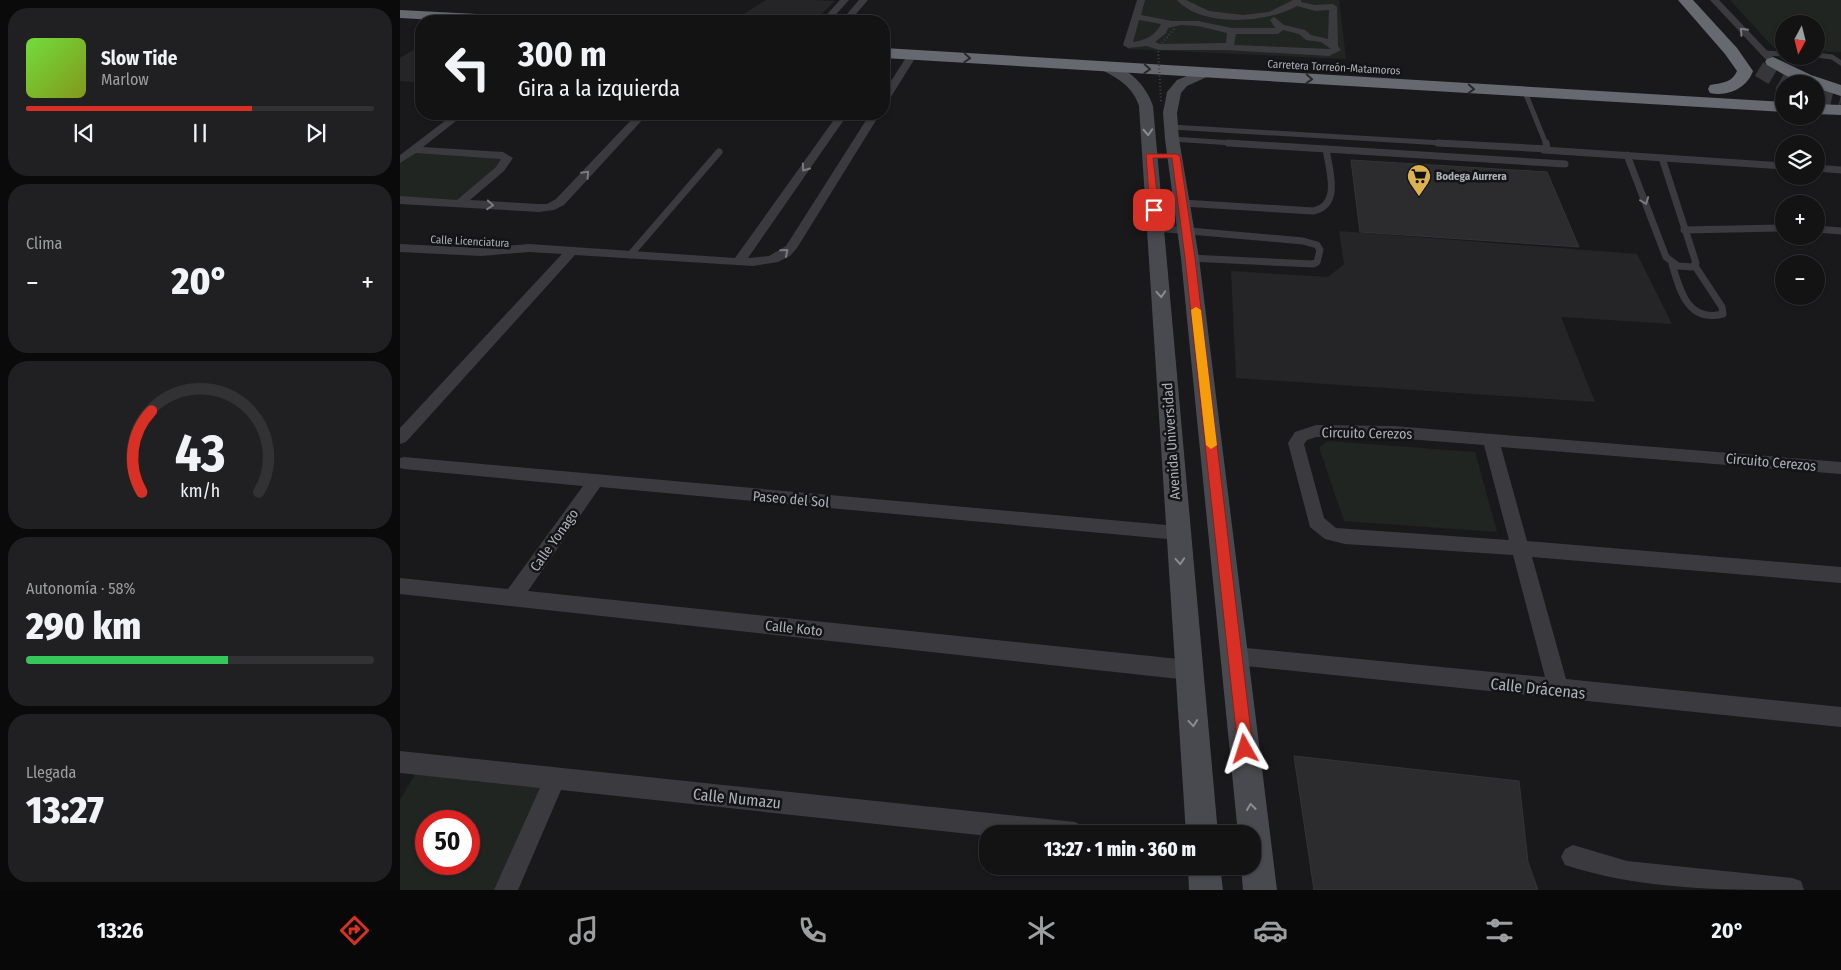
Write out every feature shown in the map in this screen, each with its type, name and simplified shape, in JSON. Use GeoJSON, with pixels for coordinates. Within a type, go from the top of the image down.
{"type":"FeatureCollection","features":[{"type":"Feature","properties":{"kind":"highway"},"geometry":{"type":"LineString","coordinates":[[1685,0],[1731,51],[1745,71],[1744,77],[1738,84],[1716,89]]}},
{"type":"Feature","properties":{"kind":"highway"},"geometry":{"type":"LineString","coordinates":[[1697,0],[1770,59],[1805,79],[1841,92]]}},
{"type":"Feature","properties":{"kind":"highway"},"geometry":{"type":"LineString","coordinates":[[400,8],[443,12],[451,15]]}},
{"type":"Feature","properties":{"kind":"highway"},"geometry":{"type":"LineString","coordinates":[[400,14],[419,15]]}},
{"type":"Feature","properties":{"kind":"highway"},"geometry":{"type":"LineString","coordinates":[[400,24],[415,25]]}},
{"type":"Feature","properties":{"kind":"highway","name":"Carretera Torreón-Matamoros"},"geometry":{"type":"LineString","coordinates":[[890,51],[1716,89],[1775,93]]}},
{"type":"Feature","properties":{"kind":"highway"},"geometry":{"type":"LineString","coordinates":[[890,52],[912,55],[1775,106]]}},
{"type":"Feature","properties":{"kind":"highway"},"geometry":{"type":"LineString","coordinates":[[1770,59],[1780,75]]}},
{"type":"Feature","properties":{"kind":"highway"},"geometry":{"type":"LineString","coordinates":[[1596,96],[1627,93],[1766,99],[1775,96]]}},
{"type":"Feature","properties":{"kind":"highway"},"geometry":{"type":"LineString","coordinates":[[1825,96],[1841,97]]}},
{"type":"Feature","properties":{"kind":"highway"},"geometry":{"type":"LineString","coordinates":[[1825,109],[1841,110]]}},
{"type":"Feature","properties":{"kind":"main road","name":"Avenida Universidad"},"geometry":{"type":"LineString","coordinates":[[1107,67],[1134,84],[1145,100],[1201,825]]}},
{"type":"Feature","properties":{"kind":"main road"},"geometry":{"type":"LineString","coordinates":[[1204,73],[1182,84],[1174,92],[1170,113],[1190,258],[1236,656],[1260,890]]}},
{"type":"Feature","properties":{"kind":"main road"},"geometry":{"type":"LineString","coordinates":[[1149,156],[1173,141]]}},
{"type":"Feature","properties":{"kind":"main road"},"geometry":{"type":"LineString","coordinates":[[1205,875],[1206,890]]}},
{"type":"Feature","properties":{"kind":"street"},"geometry":{"type":"LineString","coordinates":[[831,15],[845,0]]}},
{"type":"Feature","properties":{"kind":"street"},"geometry":{"type":"LineString","coordinates":[[850,15],[864,0]]}},
{"type":"Feature","properties":{"kind":"street"},"geometry":{"type":"LineString","coordinates":[[1141,0],[1128,45],[1148,43],[1159,47],[1226,47],[1330,53],[1336,50],[1333,46],[1333,3],[1315,8],[1297,2],[1265,16],[1225,16],[1197,10],[1181,0]]}},
{"type":"Feature","properties":{"kind":"street"},"geometry":{"type":"LineString","coordinates":[[1714,0],[1770,59]]}},
{"type":"Feature","properties":{"kind":"street"},"geometry":{"type":"LineString","coordinates":[[1189,22],[1197,10]]}},
{"type":"Feature","properties":{"kind":"street"},"geometry":{"type":"LineString","coordinates":[[1136,16],[1172,26]]}},
{"type":"Feature","properties":{"kind":"street"},"geometry":{"type":"LineString","coordinates":[[1265,16],[1276,21],[1281,28]]}},
{"type":"Feature","properties":{"kind":"street"},"geometry":{"type":"LineString","coordinates":[[1172,26],[1175,21],[1232,31],[1278,31],[1281,28],[1302,32],[1309,38],[1323,39],[1333,46]]}},
{"type":"Feature","properties":{"kind":"street"},"geometry":{"type":"LineString","coordinates":[[1148,43],[1163,31],[1164,26],[1172,26]]}},
{"type":"Feature","properties":{"kind":"street"},"geometry":{"type":"LineString","coordinates":[[1226,47],[1230,44],[1232,31]]}},
{"type":"Feature","properties":{"kind":"street"},"geometry":{"type":"LineString","coordinates":[[890,90],[912,55]]}},
{"type":"Feature","properties":{"kind":"street"},"geometry":{"type":"LineString","coordinates":[[400,160],[452,120]]}},
{"type":"Feature","properties":{"kind":"street"},"geometry":{"type":"LineString","coordinates":[[402,202],[460,203],[539,208],[555,205],[560,202],[636,120]]}},
{"type":"Feature","properties":{"kind":"street"},"geometry":{"type":"LineString","coordinates":[[739,262],[839,120]]}},
{"type":"Feature","properties":{"kind":"street"},"geometry":{"type":"LineString","coordinates":[[529,248],[739,262],[767,261],[784,254],[791,248],[871,120]]}},
{"type":"Feature","properties":{"kind":"street"},"geometry":{"type":"LineString","coordinates":[[820,146],[853,149]]}},
{"type":"Feature","properties":{"kind":"street"},"geometry":{"type":"LineString","coordinates":[[413,150],[503,155],[507,158],[500,169],[460,203]]}},
{"type":"Feature","properties":{"kind":"street","name":"Calle Licenciatura"},"geometry":{"type":"LineString","coordinates":[[400,236],[520,244],[529,248]]}},
{"type":"Feature","properties":{"kind":"street","name":"Calle Licenciatura"},"geometry":{"type":"LineString","coordinates":[[400,248],[481,252],[529,248]]}},
{"type":"Feature","properties":{"kind":"street"},"geometry":{"type":"LineString","coordinates":[[400,438],[571,252]]}},
{"type":"Feature","properties":{"kind":"street","name":"Circuito Cerezos"},"geometry":{"type":"LineString","coordinates":[[1841,468],[1394,432],[1316,431],[1301,436],[1296,444],[1316,522],[1331,534],[1345,537],[1520,548],[1841,575]]}},
{"type":"Feature","properties":{"kind":"street"},"geometry":{"type":"LineString","coordinates":[[1491,440],[1559,690]]}},
{"type":"Feature","properties":{"kind":"street","name":"Paseo del Sol"},"geometry":{"type":"LineString","coordinates":[[404,463],[595,482],[1178,533]]}},
{"type":"Feature","properties":{"kind":"street","name":"Calle Yonago"},"geometry":{"type":"LineString","coordinates":[[513,598],[595,482]]}},
{"type":"Feature","properties":{"kind":"street","name":"Calle Koto"},"geometry":{"type":"LineString","coordinates":[[400,586],[1188,670]]}},
{"type":"Feature","properties":{"kind":"street","name":"Calle Drácenas"},"geometry":{"type":"LineString","coordinates":[[1236,656],[1841,718]]}},
{"type":"Feature","properties":{"kind":"street","name":"Calle Numazu"},"geometry":{"type":"LineString","coordinates":[[403,768],[555,779],[990,825]]}},
{"type":"Feature","properties":{"kind":"street"},"geometry":{"type":"LineString","coordinates":[[506,890],[555,779]]}},
{"type":"Feature","properties":{"kind":"street"},"geometry":{"type":"LineString","coordinates":[[1573,857],[1627,873],[1792,890]]}},
{"type":"Feature","properties":{"kind":"lane"},"geometry":{"type":"LineString","coordinates":[[1825,56],[1832,57],[1841,63]]}},
{"type":"Feature","properties":{"kind":"lane"},"geometry":{"type":"LineString","coordinates":[[1525,92],[1548,148],[1544,150]]}},
{"type":"Feature","properties":{"kind":"lane"},"geometry":{"type":"LineString","coordinates":[[1173,141],[1565,164]]}},
{"type":"Feature","properties":{"kind":"lane"},"geometry":{"type":"LineString","coordinates":[[1173,141],[1544,150],[1775,165]]}},
{"type":"Feature","properties":{"kind":"lane"},"geometry":{"type":"LineString","coordinates":[[1182,203],[1313,211],[1322,209],[1330,201],[1331,190],[1326,149]]}},
{"type":"Feature","properties":{"kind":"lane"},"geometry":{"type":"LineString","coordinates":[[630,255],[719,152]]}},
{"type":"Feature","properties":{"kind":"lane"},"geometry":{"type":"LineString","coordinates":[[1628,156],[1666,257],[1672,264],[1684,299],[1690,307],[1700,314],[1709,317],[1723,314],[1722,307],[1695,266],[1696,263],[1662,158]]}},
{"type":"Feature","properties":{"kind":"lane"},"geometry":{"type":"LineString","coordinates":[[1825,169],[1841,170]]}},
{"type":"Feature","properties":{"kind":"lane"},"geometry":{"type":"LineString","coordinates":[[1156,228],[1312,242],[1320,250],[1317,262],[1312,264],[1190,258]]}},
{"type":"Feature","properties":{"kind":"lane"},"geometry":{"type":"LineString","coordinates":[[1684,230],[1775,228]]}},
{"type":"Feature","properties":{"kind":"lane"},"geometry":{"type":"LineString","coordinates":[[1825,230],[1841,231]]}},
{"type":"Feature","properties":{"kind":"lane"},"geometry":{"type":"LineString","coordinates":[[1672,264],[1683,267],[1695,266]]}},
{"type":"Feature","properties":{"kind":"path"},"geometry":{"type":"LineString","coordinates":[[1161,101],[1158,48],[1172,26]]}},
{"type":"Feature","properties":{"kind":"shaded area"},"geometry":{"type":"Polygon","coordinates":[[[766,0],[835,1],[820,15],[742,15],[766,0]]]}},
{"type":"Feature","properties":{"kind":"shaded area"},"geometry":{"type":"Polygon","coordinates":[[[1141,0],[1339,0],[1346,59],[1127,49],[1141,0]]]}},
{"type":"Feature","properties":{"kind":"shaded area"},"geometry":{"type":"Polygon","coordinates":[[[1730,0],[1841,0],[1841,52],[1825,51],[1825,15],[1775,15],[1774,48],[1730,0]]]}},
{"type":"Feature","properties":{"kind":"shaded area"},"geometry":{"type":"Polygon","coordinates":[[[415,49],[415,82],[400,81],[400,58],[415,49]]]}},
{"type":"Feature","properties":{"kind":"shaded area"},"geometry":{"type":"Polygon","coordinates":[[[414,151],[506,158],[459,202],[400,198],[400,162],[414,151]]]}},
{"type":"Feature","properties":{"kind":"shaded area"},"geometry":{"type":"Polygon","coordinates":[[[1339,231],[1637,254],[1672,324],[1561,317],[1595,402],[1236,378],[1231,271],[1328,277],[1344,264],[1339,231]]]}},
{"type":"Feature","properties":{"kind":"shaded area"},"geometry":{"type":"Polygon","coordinates":[[[1328,441],[1475,452],[1497,532],[1344,521],[1319,447],[1328,441]]]}},
{"type":"Feature","properties":{"kind":"shaded area"},"geometry":{"type":"Polygon","coordinates":[[[415,774],[544,786],[498,890],[400,890],[400,800],[415,774]]]}},
{"type":"Feature","properties":{"kind":"building"},"geometry":{"type":"Polygon","coordinates":[[[1351,160],[1547,172],[1579,247],[1360,232],[1351,160]]]}},
{"type":"Feature","properties":{"kind":"building"},"geometry":{"type":"Polygon","coordinates":[[[1294,756],[1519,781],[1528,862],[1538,890],[1314,890],[1294,756]]]}},
{"type":"Feature","properties":{"kind":"tunnel"},"geometry":{"type":"LineString","coordinates":[[1759,69],[1775,79]]}},
{"type":"Feature","properties":{"kind":"tunnel"},"geometry":{"type":"LineString","coordinates":[[1825,98],[1841,102]]}},
{"type":"Feature","properties":{"kind":"slow traffic"},"geometry":{"type":"LineString","coordinates":[[1196,310],[1211,445]]}},
{"type":"Feature","properties":{"kind":"place","name":"Bodega Aurrera"},"geometry":{"type":"Point","coordinates":[1419,197]}},
{"type":"Feature","properties":{"kind":"route"},"geometry":{"type":"LineString","coordinates":[[1154,210],[1149,156],[1176,156],[1190,258],[1245,749]]}}]}
